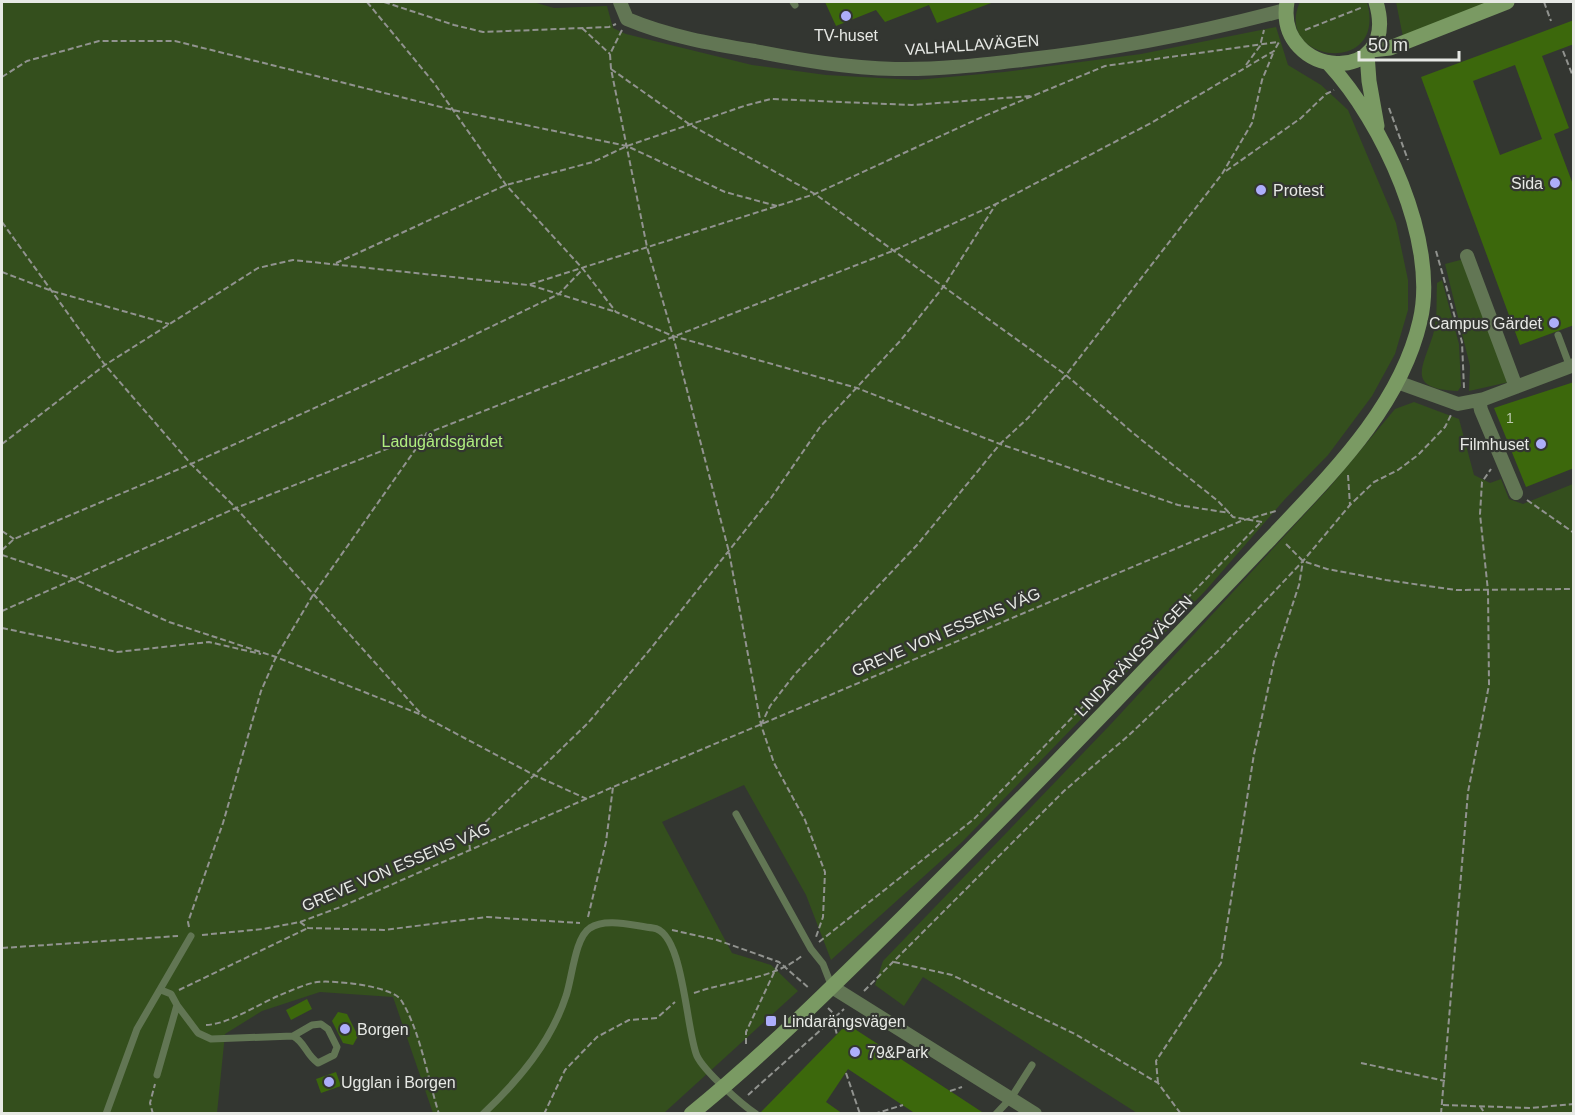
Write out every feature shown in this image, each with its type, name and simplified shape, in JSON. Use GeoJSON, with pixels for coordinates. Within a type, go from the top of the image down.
{"type":"FeatureCollection","features":[{"type":"Feature","properties":{"kind":"street"},"geometry":{"type":"LineString","coordinates":[[620,2],[627,19]]}},
{"type":"Feature","properties":{"kind":"street"},"geometry":{"type":"LineString","coordinates":[[1329,64],[1350,64],[1369,52],[1390,48],[1507,2]]}},
{"type":"Feature","properties":{"kind":"street"},"geometry":{"type":"LineString","coordinates":[[1369,52],[1380,20],[1373,3]]}},
{"type":"Feature","properties":{"kind":"street","name":"VALHALLAVÄGEN"},"geometry":{"type":"LineString","coordinates":[[627,19],[648,28],[727,47],[824,63],[894,69],[934,68],[1052,57],[1146,43],[1226,27],[1286,6]]}},
{"type":"Feature","properties":{"kind":"street","name":"LINDARÄNGSVÄGEN"},"geometry":{"type":"LineString","coordinates":[[1286,6],[1289,28],[1297,43],[1313,57],[1329,64],[1350,88],[1380,137]]}},
{"type":"Feature","properties":{"kind":"street","name":"LINDARÄNGSVÄGEN"},"geometry":{"type":"LineString","coordinates":[[691,1113],[724,1086],[832,987],[1085,733],[1290,517],[1358,440],[1397,382],[1421,319],[1424,299],[1422,262],[1413,224],[1380,137],[1369,81],[1369,52]]}},
{"type":"Feature","properties":{"kind":"street"},"geometry":{"type":"LineString","coordinates":[[1467,256],[1516,387]]}},
{"type":"Feature","properties":{"kind":"street"},"geometry":{"type":"LineString","coordinates":[[1397,382],[1458,404],[1479,400],[1572,366]]}},
{"type":"Feature","properties":{"kind":"street"},"geometry":{"type":"LineString","coordinates":[[1479,400],[1481,410],[1516,493]]}},
{"type":"Feature","properties":{"kind":"street"},"geometry":{"type":"LineString","coordinates":[[832,987],[1035,1113]]}},
{"type":"Feature","properties":{"kind":"lane"},"geometry":{"type":"LineString","coordinates":[[1558,335],[1572,366]]}},
{"type":"Feature","properties":{"kind":"lane"},"geometry":{"type":"LineString","coordinates":[[736,814],[811,949],[823,964],[832,987]]}},
{"type":"Feature","properties":{"kind":"lane"},"geometry":{"type":"LineString","coordinates":[[483,1113],[523,1071],[554,1026],[566,995],[580,942],[588,928],[604,923],[657,928],[665,934],[679,968],[697,1057],[740,1103],[756,1113]]}},
{"type":"Feature","properties":{"kind":"lane"},"geometry":{"type":"LineString","coordinates":[[106,1113],[137,1029],[191,936]]}},
{"type":"Feature","properties":{"kind":"lane"},"geometry":{"type":"LineString","coordinates":[[161,990],[171,994],[198,1033],[211,1039],[293,1036],[312,1025],[321,1024],[328,1029],[337,1047],[334,1055],[318,1063],[309,1057],[301,1040],[293,1036]]}},
{"type":"Feature","properties":{"kind":"lane"},"geometry":{"type":"LineString","coordinates":[[157,1075],[177,1005]]}},
{"type":"Feature","properties":{"kind":"lane"},"geometry":{"type":"LineString","coordinates":[[996,1113],[1011,1098],[1032,1065]]}},
{"type":"Feature","properties":{"kind":"path"},"geometry":{"type":"LineString","coordinates":[[367,2],[453,110],[506,185],[583,269],[616,312]]}},
{"type":"Feature","properties":{"kind":"path"},"geometry":{"type":"LineString","coordinates":[[384,2],[454,26],[483,32],[609,27],[627,19]]}},
{"type":"Feature","properties":{"kind":"path"},"geometry":{"type":"LineString","coordinates":[[1544,2],[1551,21]]}},
{"type":"Feature","properties":{"kind":"path"},"geometry":{"type":"LineString","coordinates":[[1299,33],[1373,3]]}},
{"type":"Feature","properties":{"kind":"path"},"geometry":{"type":"LineString","coordinates":[[627,19],[610,54],[611,69],[647,248],[674,336],[729,552],[761,725],[774,763],[805,820],[825,872],[823,917],[811,949]]}},
{"type":"Feature","properties":{"kind":"path"},"geometry":{"type":"LineString","coordinates":[[1246,66],[1260,46],[1266,25]]}},
{"type":"Feature","properties":{"kind":"path"},"geometry":{"type":"LineString","coordinates":[[582,28],[610,54]]}},
{"type":"Feature","properties":{"kind":"path"},"geometry":{"type":"LineString","coordinates":[[528,285],[815,194],[1105,66],[1246,45],[1260,46],[1285,39]]}},
{"type":"Feature","properties":{"kind":"path"},"geometry":{"type":"LineString","coordinates":[[2,77],[27,61],[99,41],[175,41],[453,110],[627,146],[725,192],[779,206]]}},
{"type":"Feature","properties":{"kind":"path"},"geometry":{"type":"LineString","coordinates":[[761,725],[770,706],[795,674],[917,545],[1000,444],[1028,418],[1066,375],[1222,174],[1252,123],[1262,80],[1278,42]]}},
{"type":"Feature","properties":{"kind":"path"},"geometry":{"type":"LineString","coordinates":[[2,610],[236,508],[895,250],[996,204],[1151,123],[1274,51]]}},
{"type":"Feature","properties":{"kind":"path"},"geometry":{"type":"LineString","coordinates":[[1563,51],[1574,79]]}},
{"type":"Feature","properties":{"kind":"path"},"geometry":{"type":"LineString","coordinates":[[611,69],[689,124],[815,194],[1066,375],[1233,517],[1249,518],[1262,522],[1268,527]]}},
{"type":"Feature","properties":{"kind":"path"},"geometry":{"type":"LineString","coordinates":[[1222,174],[1301,118],[1326,94],[1339,87]]}},
{"type":"Feature","properties":{"kind":"path"},"geometry":{"type":"LineString","coordinates":[[334,264],[506,185],[593,162],[627,146],[689,124],[771,99],[912,105],[1033,96]]}},
{"type":"Feature","properties":{"kind":"path"},"geometry":{"type":"LineString","coordinates":[[471,851],[469,838],[588,723],[729,552],[771,498],[820,427],[901,340],[944,286],[996,204]]}},
{"type":"Feature","properties":{"kind":"path"},"geometry":{"type":"LineString","coordinates":[[2,222],[105,365],[191,465],[236,508],[423,716]]}},
{"type":"Feature","properties":{"kind":"path"},"geometry":{"type":"LineString","coordinates":[[2,444],[105,365],[169,324],[258,268],[293,260],[528,285],[616,312],[674,336],[857,388],[1000,444],[1178,505],[1230,513]]}},
{"type":"Feature","properties":{"kind":"path"},"geometry":{"type":"LineString","coordinates":[[870,985],[1064,791],[1128,736],[1218,651],[1303,561],[1350,505],[1374,482],[1398,470],[1418,455],[1445,427],[1465,386],[1462,342],[1439,262]]}},
{"type":"Feature","properties":{"kind":"path"},"geometry":{"type":"LineString","coordinates":[[2,550],[14,539],[191,465],[452,346],[559,294],[583,269]]}},
{"type":"Feature","properties":{"kind":"path"},"geometry":{"type":"LineString","coordinates":[[2,272],[52,291],[169,324]]}},
{"type":"Feature","properties":{"kind":"path"},"geometry":{"type":"LineString","coordinates":[[191,936],[188,922],[223,823],[261,691],[276,657],[313,595],[428,432]]}},
{"type":"Feature","properties":{"kind":"path"},"geometry":{"type":"LineString","coordinates":[[1348,473],[1350,505]]}},
{"type":"Feature","properties":{"kind":"path"},"geometry":{"type":"LineString","coordinates":[[1442,1113],[1468,792],[1489,685],[1488,591],[1480,514],[1482,482]]}},
{"type":"Feature","properties":{"kind":"path"},"geometry":{"type":"LineString","coordinates":[[1516,493],[1574,533]]}},
{"type":"Feature","properties":{"kind":"path","name":"GREVE VON ESSENS VÄG"},"geometry":{"type":"LineString","coordinates":[[2,948],[191,936],[264,929],[300,922],[471,851],[612,787],[1249,518],[1281,510],[1290,517]]}},
{"type":"Feature","properties":{"kind":"path"},"geometry":{"type":"LineString","coordinates":[[544,1113],[566,1070],[597,1037],[629,1020],[657,1018],[684,996],[788,968],[848,917],[974,819],[1262,522]]}},
{"type":"Feature","properties":{"kind":"path"},"geometry":{"type":"LineString","coordinates":[[2,531],[14,539]]}},
{"type":"Feature","properties":{"kind":"path"},"geometry":{"type":"LineString","coordinates":[[1283,541],[1303,561],[1327,569],[1386,580],[1456,590],[1574,589]]}},
{"type":"Feature","properties":{"kind":"path"},"geometry":{"type":"LineString","coordinates":[[2,555],[74,579],[169,621],[276,657],[423,716],[534,775],[587,799]]}},
{"type":"Feature","properties":{"kind":"path"},"geometry":{"type":"LineString","coordinates":[[1158,1083],[1156,1061],[1221,963],[1254,754],[1274,662],[1299,585],[1303,561]]}},
{"type":"Feature","properties":{"kind":"path"},"geometry":{"type":"LineString","coordinates":[[2,628],[117,652],[209,642],[276,657]]}},
{"type":"Feature","properties":{"kind":"path"},"geometry":{"type":"LineString","coordinates":[[171,994],[308,928],[384,930],[488,917],[586,924],[606,842],[612,787]]}},
{"type":"Feature","properties":{"kind":"path"},"geometry":{"type":"LineString","coordinates":[[300,922],[308,928]]}},
{"type":"Feature","properties":{"kind":"path"},"geometry":{"type":"LineString","coordinates":[[657,928],[717,940],[779,962],[808,987]]}},
{"type":"Feature","properties":{"kind":"path"},"geometry":{"type":"LineString","coordinates":[[746,1044],[746,1032],[779,962]]}},
{"type":"Feature","properties":{"kind":"path"},"geometry":{"type":"LineString","coordinates":[[894,962],[952,975],[1075,1034],[1158,1083],[1181,1113]]}},
{"type":"Feature","properties":{"kind":"path"},"geometry":{"type":"LineString","coordinates":[[190,1024],[210,1025],[318,982],[344,983],[389,991],[400,998],[408,1017],[439,1113]]}},
{"type":"Feature","properties":{"kind":"path"},"geometry":{"type":"LineString","coordinates":[[740,1103],[835,1017],[837,1035]]}},
{"type":"Feature","properties":{"kind":"path"},"geometry":{"type":"LineString","coordinates":[[1361,1063],[1445,1081]]}},
{"type":"Feature","properties":{"kind":"path"},"geometry":{"type":"LineString","coordinates":[[846,1073],[860,1113]]}},
{"type":"Feature","properties":{"kind":"path"},"geometry":{"type":"LineString","coordinates":[[153,1113],[150,1103],[157,1075]]}},
{"type":"Feature","properties":{"kind":"path"},"geometry":{"type":"LineString","coordinates":[[950,1091],[962,1087]]}},
{"type":"Feature","properties":{"kind":"path"},"geometry":{"type":"LineString","coordinates":[[1443,1105],[1530,1108],[1574,1104]]}},
{"type":"Feature","properties":{"kind":"path"},"geometry":{"type":"LineString","coordinates":[[874,1113],[903,1105]]}},
{"type":"Feature","properties":{"kind":"path"},"geometry":{"type":"LineString","coordinates":[[1480,1106],[1485,1113]]}},
{"type":"Feature","properties":{"kind":"path"},"geometry":{"type":"LineString","coordinates":[[1569,1113],[1574,1112]]}},
{"type":"Feature","properties":{"kind":"green space","name":"Ladugårdsgärdet"},"geometry":{"type":"Polygon","coordinates":[[[2,2],[533,2],[554,8],[607,6],[613,28],[626,34],[752,65],[826,75],[916,80],[1004,72],[1141,54],[1276,27],[1288,65],[1321,85],[1348,110],[1396,223],[1408,280],[1408,310],[1395,354],[1372,396],[1328,455],[1285,499],[1206,590],[962,842],[831,960],[806,895],[744,785],[662,822],[732,953],[771,965],[798,991],[664,1113],[433,1113],[393,997],[320,992],[262,1011],[225,1034],[217,1113],[2,1114],[2,2]]]}},
{"type":"Feature","properties":{"kind":"green space"},"geometry":{"type":"Polygon","coordinates":[[[1300,2],[1367,2],[1369,26],[1361,42],[1348,51],[1331,53],[1314,48],[1302,38],[1296,22],[1300,2]]]}},
{"type":"Feature","properties":{"kind":"green space"},"geometry":{"type":"Polygon","coordinates":[[[1396,2],[1494,2],[1403,37],[1396,2]]]}},
{"type":"Feature","properties":{"kind":"green space"},"geometry":{"type":"Polygon","coordinates":[[[1464,259],[1509,382],[1469,391],[1470,366],[1445,264],[1464,259]]]}},
{"type":"Feature","properties":{"kind":"green space"},"geometry":{"type":"Polygon","coordinates":[[[1442,280],[1459,344],[1461,386],[1458,391],[1431,386],[1424,381],[1422,375],[1422,367],[1435,329],[1437,283],[1442,280]]]}},
{"type":"Feature","properties":{"kind":"green space"},"geometry":{"type":"Polygon","coordinates":[[[1414,402],[1459,419],[1474,475],[1490,483],[1501,479],[1509,499],[1523,504],[1573,484],[1573,1113],[1137,1113],[923,977],[904,1006],[875,985],[883,961],[1111,724],[1329,488],[1395,409],[1414,402]]]}},
{"type":"Feature","properties":{"kind":"building","name":"TV-huset"},"geometry":{"type":"Polygon","coordinates":[[[825,2],[994,2],[937,23],[929,5],[885,22],[876,10],[836,26],[825,2]]]}},
{"type":"Feature","properties":{"kind":"building"},"geometry":{"type":"Polygon","coordinates":[[[1574,20],[1574,44],[1542,56],[1569,128],[1554,134],[1574,187],[1574,325],[1520,345],[1421,77],[1574,20]],[[1515,65],[1473,81],[1500,155],[1542,139],[1515,65]]]}},
{"type":"Feature","properties":{"kind":"building","name":"Filmhuset"},"geometry":{"type":"Polygon","coordinates":[[[1574,382],[1574,468],[1526,487],[1494,408],[1574,382]]]}},
{"type":"Feature","properties":{"kind":"building"},"geometry":{"type":"Polygon","coordinates":[[[307,999],[312,1009],[291,1020],[286,1010],[307,999]]]}},
{"type":"Feature","properties":{"kind":"building","name":"Borgen"},"geometry":{"type":"Polygon","coordinates":[[[338,1012],[347,1014],[358,1036],[353,1045],[343,1043],[332,1021],[338,1012]]]}},
{"type":"Feature","properties":{"kind":"building","name":"79&Park"},"geometry":{"type":"Polygon","coordinates":[[[847,1024],[985,1114],[916,1114],[848,1069],[826,1102],[843,1114],[760,1113],[847,1024]]]}},
{"type":"Feature","properties":{"kind":"building"},"geometry":{"type":"Polygon","coordinates":[[[336,1072],[341,1086],[321,1093],[316,1079],[336,1072]]]}},
{"type":"Feature","properties":{"kind":"place","name":"TV-huset"},"geometry":{"type":"Point","coordinates":[846,16]}},
{"type":"Feature","properties":{"kind":"place","name":"Sida"},"geometry":{"type":"Point","coordinates":[1555,183]}},
{"type":"Feature","properties":{"kind":"place","name":"Protest"},"geometry":{"type":"Point","coordinates":[1261,190]}},
{"type":"Feature","properties":{"kind":"place","name":"Campus Gärdet"},"geometry":{"type":"Point","coordinates":[1554,323]}},
{"type":"Feature","properties":{"kind":"place","name":"Filmhuset"},"geometry":{"type":"Point","coordinates":[1541,444]}},
{"type":"Feature","properties":{"kind":"place","name":"Lindarängsvägen"},"geometry":{"type":"Point","coordinates":[771,1021]}},
{"type":"Feature","properties":{"kind":"place","name":"Borgen"},"geometry":{"type":"Point","coordinates":[345,1029]}},
{"type":"Feature","properties":{"kind":"place","name":"79&Park"},"geometry":{"type":"Point","coordinates":[855,1052]}},
{"type":"Feature","properties":{"kind":"place","name":"Ugglan i Borgen"},"geometry":{"type":"Point","coordinates":[329,1082]}}]}
